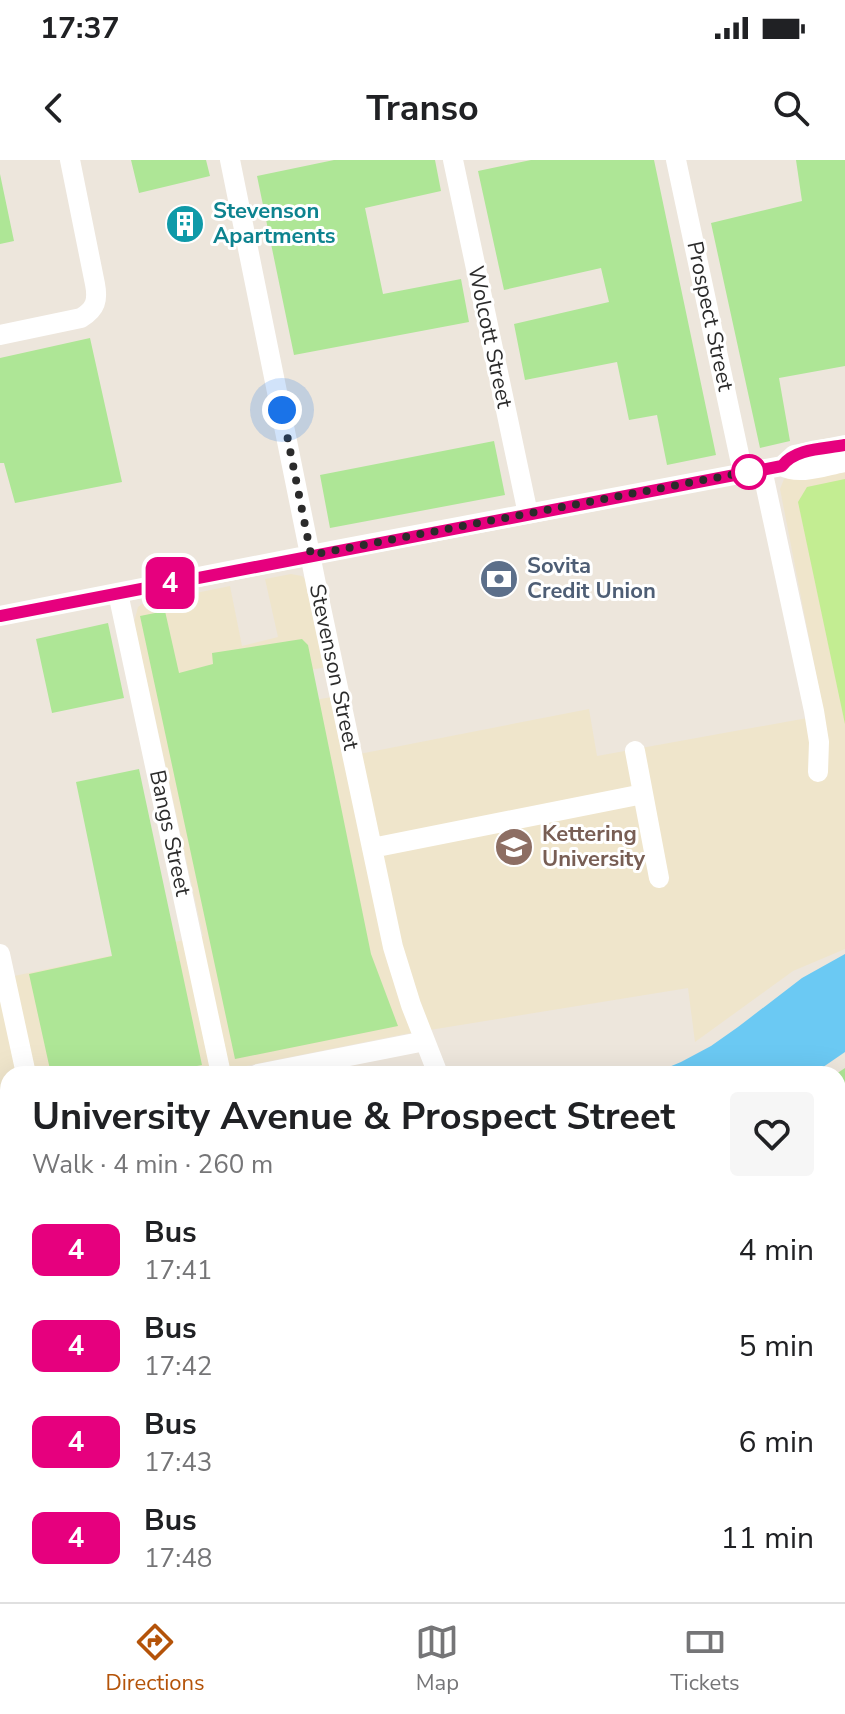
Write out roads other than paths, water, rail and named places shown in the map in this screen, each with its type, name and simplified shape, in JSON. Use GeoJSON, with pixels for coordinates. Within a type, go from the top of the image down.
{"type":"FeatureCollection","features":[{"type":"Feature","properties":{"kind":"street"},"geometry":{"type":"LineString","coordinates":[[0,335],[85,316],[97,300],[70,160]]}},
{"type":"Feature","properties":{"kind":"street","name":"Stevenson Street"},"geometry":{"type":"LineString","coordinates":[[230,160],[399,969],[435,1066]]}},
{"type":"Feature","properties":{"kind":"street","name":"Wolcott Street"},"geometry":{"type":"LineString","coordinates":[[453,160],[528,514]]}},
{"type":"Feature","properties":{"kind":"street","name":"Prospect Street"},"geometry":{"type":"LineString","coordinates":[[676,160],[762,469],[814,711],[819,742],[818,772]]}},
{"type":"Feature","properties":{"kind":"street"},"geometry":{"type":"LineString","coordinates":[[0,616],[762,469],[797,454],[845,445]]}},
{"type":"Feature","properties":{"kind":"street"},"geometry":{"type":"LineString","coordinates":[[762,469],[798,470],[845,462]]}},
{"type":"Feature","properties":{"kind":"street","name":"Bangs Street"},"geometry":{"type":"LineString","coordinates":[[118,593],[219,1066]]}},
{"type":"Feature","properties":{"kind":"street"},"geometry":{"type":"LineString","coordinates":[[635,751],[659,878]]}},
{"type":"Feature","properties":{"kind":"street"},"geometry":{"type":"LineString","coordinates":[[372,848],[643,794]]}},
{"type":"Feature","properties":{"kind":"street"},"geometry":{"type":"LineString","coordinates":[[0,954],[24,1066]]}},
{"type":"Feature","properties":{"kind":"street"},"geometry":{"type":"LineString","coordinates":[[298,1066],[425,1041]]}},
{"type":"Feature","properties":{"kind":"water"},"geometry":{"type":"Polygon","coordinates":[[[845,954],[845,1052],[825,1066],[671,1066],[711,1046],[802,978],[845,954]]]}},
{"type":"Feature","properties":{"kind":"place","name":"Stevenson Apartments"},"geometry":{"type":"Point","coordinates":[185,224]}},
{"type":"Feature","properties":{"kind":"place","name":"Sovita Credit Union"},"geometry":{"type":"Point","coordinates":[499,579]}},
{"type":"Feature","properties":{"kind":"place","name":"Kettering University"},"geometry":{"type":"Point","coordinates":[514,847]}}]}
